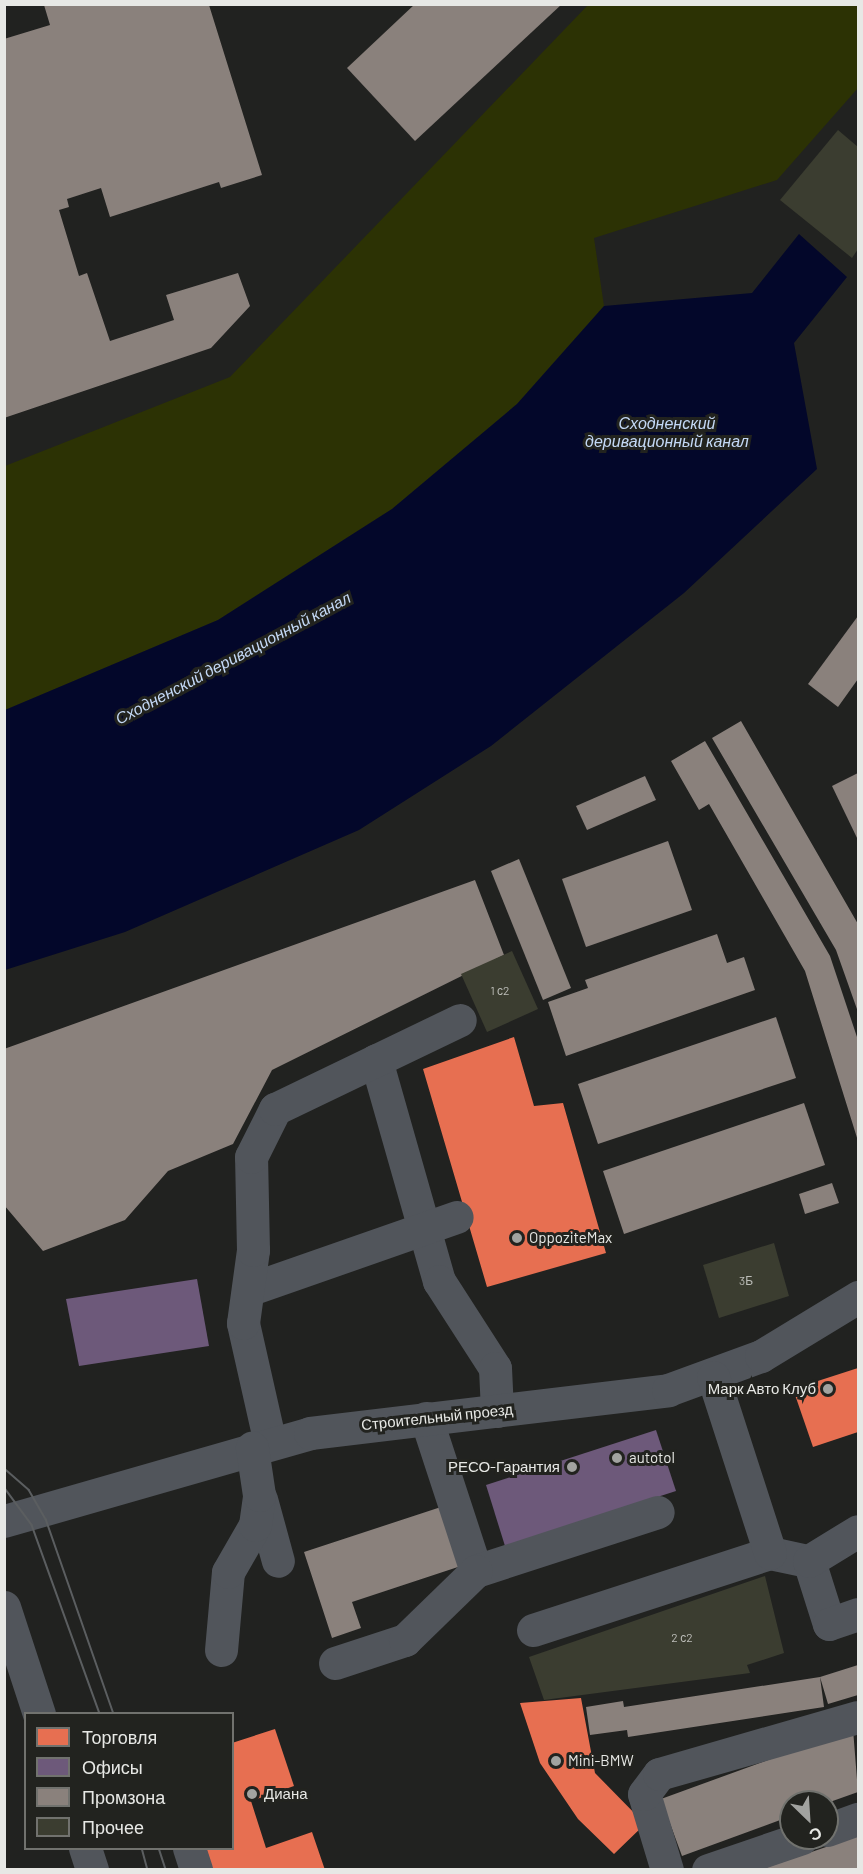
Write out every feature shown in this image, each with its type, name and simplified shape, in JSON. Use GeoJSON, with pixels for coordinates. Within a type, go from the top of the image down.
{"type":"FeatureCollection","features":[{"type":"Feature","properties":{"kind":"street"},"geometry":{"type":"LineString","coordinates":[[221,1650],[228,1572],[255,1525],[260,1495],[261,1445],[243,1323],[254,1250],[251,1157],[274,1109],[460,1020]]}},
{"type":"Feature","properties":{"kind":"street"},"geometry":{"type":"LineString","coordinates":[[376,1060],[440,1281],[495,1368],[497,1411]]}},
{"type":"Feature","properties":{"kind":"street"},"geometry":{"type":"LineString","coordinates":[[248,1290],[457,1216]]}},
{"type":"Feature","properties":{"kind":"street","name":"Строительный проезд"},"geometry":{"type":"LineString","coordinates":[[4,1521],[261,1445],[426,1418],[604,1401],[713,1377],[825,1322],[858,1297]]}},
{"type":"Feature","properties":{"kind":"street"},"geometry":{"type":"LineString","coordinates":[[713,1377],[770,1553]]}},
{"type":"Feature","properties":{"kind":"street"},"geometry":{"type":"LineString","coordinates":[[426,1418],[476,1571]]}},
{"type":"Feature","properties":{"kind":"street"},"geometry":{"type":"LineString","coordinates":[[260,1495],[278,1561]]}},
{"type":"Feature","properties":{"kind":"street"},"geometry":{"type":"LineString","coordinates":[[335,1663],[405,1640],[476,1571],[657,1512]]}},
{"type":"Feature","properties":{"kind":"street"},"geometry":{"type":"LineString","coordinates":[[533,1630],[770,1553],[809,1561],[858,1531]]}},
{"type":"Feature","properties":{"kind":"street"},"geometry":{"type":"LineString","coordinates":[[809,1561],[829,1624],[858,1614]]}},
{"type":"Feature","properties":{"kind":"street"},"geometry":{"type":"LineString","coordinates":[[4,1607],[39,1712]]}},
{"type":"Feature","properties":{"kind":"street"},"geometry":{"type":"LineString","coordinates":[[667,1869],[644,1794],[659,1774],[858,1717]]}},
{"type":"Feature","properties":{"kind":"street"},"geometry":{"type":"LineString","coordinates":[[839,1826],[858,1819]]}},
{"type":"Feature","properties":{"kind":"street"},"geometry":{"type":"LineString","coordinates":[[708,1869],[779,1846]]}},
{"type":"Feature","properties":{"kind":"street"},"geometry":{"type":"LineString","coordinates":[[86,1850],[92,1869]]}},
{"type":"Feature","properties":{"kind":"street"},"geometry":{"type":"LineString","coordinates":[[190,1850],[196,1869]]}},
{"type":"Feature","properties":{"kind":"green space"},"geometry":{"type":"Polygon","coordinates":[[[588,5],[858,5],[858,88],[777,180],[594,238],[604,306],[517,404],[392,509],[218,620],[5,710],[5,466],[230,377],[588,5]]]}},
{"type":"Feature","properties":{"kind":"water","name":"Сходненский деривационный канал"},"geometry":{"type":"Polygon","coordinates":[[[799,234],[847,277],[794,343],[817,469],[684,593],[491,746],[359,830],[125,932],[5,970],[5,710],[218,620],[392,509],[517,404],[604,306],[752,293],[799,234]]]}},
{"type":"Feature","properties":{"kind":"building: Торговля"},"geometry":{"type":"Polygon","coordinates":[[[514,1037],[534,1106],[563,1103],[606,1253],[487,1287],[423,1069],[514,1037]]]}},
{"type":"Feature","properties":{"kind":"building: Торговля"},"geometry":{"type":"Polygon","coordinates":[[[858,1368],[858,1432],[813,1447],[793,1389],[858,1368]]]}},
{"type":"Feature","properties":{"kind":"building: Торговля"},"geometry":{"type":"Polygon","coordinates":[[[581,1698],[595,1773],[645,1824],[614,1854],[578,1819],[540,1763],[520,1703],[581,1698]]]}},
{"type":"Feature","properties":{"kind":"building: Торговля","name":"Диана"},"geometry":{"type":"Polygon","coordinates":[[[275,1729],[294,1786],[251,1801],[266,1848],[312,1832],[325,1870],[213,1870],[207,1850],[234,1850],[234,1742],[275,1729]]]}},
{"type":"Feature","properties":{"kind":"building: Офисы"},"geometry":{"type":"Polygon","coordinates":[[[197,1279],[209,1346],[79,1366],[66,1299],[197,1279]]]}},
{"type":"Feature","properties":{"kind":"building: Офисы"},"geometry":{"type":"Polygon","coordinates":[[[656,1430],[676,1491],[505,1546],[486,1485],[656,1430]]]}},
{"type":"Feature","properties":{"kind":"building: Промзона"},"geometry":{"type":"Polygon","coordinates":[[[415,4],[562,4],[415,141],[347,68],[415,4]]]}},
{"type":"Feature","properties":{"kind":"building: Промзона"},"geometry":{"type":"Polygon","coordinates":[[[44,5],[209,5],[262,175],[221,188],[219,182],[110,217],[101,188],[67,199],[69,207],[59,210],[79,276],[87,273],[110,341],[174,320],[166,295],[238,273],[250,306],[211,348],[4,418],[4,39],[50,25],[44,5]]]}},
{"type":"Feature","properties":{"kind":"building: Промзона"},"geometry":{"type":"Polygon","coordinates":[[[858,616],[858,679],[838,707],[808,684],[858,616]]]}},
{"type":"Feature","properties":{"kind":"building: Промзона"},"geometry":{"type":"Polygon","coordinates":[[[741,721],[858,924],[858,1012],[836,950],[712,738],[741,721]]]}},
{"type":"Feature","properties":{"kind":"building: Промзона"},"geometry":{"type":"Polygon","coordinates":[[[705,741],[830,956],[858,1040],[858,1141],[805,971],[709,804],[699,810],[671,761],[705,741]]]}},
{"type":"Feature","properties":{"kind":"building: Промзона"},"geometry":{"type":"Polygon","coordinates":[[[858,773],[858,840],[832,786],[858,773]]]}},
{"type":"Feature","properties":{"kind":"building: Промзона"},"geometry":{"type":"Polygon","coordinates":[[[645,776],[656,800],[587,830],[576,806],[645,776]]]}},
{"type":"Feature","properties":{"kind":"building: Промзона"},"geometry":{"type":"Polygon","coordinates":[[[668,841],[692,910],[586,947],[562,879],[668,841]]]}},
{"type":"Feature","properties":{"kind":"building: Промзона"},"geometry":{"type":"Polygon","coordinates":[[[519,859],[571,988],[543,1000],[491,871],[519,859]]]}},
{"type":"Feature","properties":{"kind":"building: Промзона"},"geometry":{"type":"Polygon","coordinates":[[[475,880],[504,955],[272,1070],[233,1144],[168,1171],[125,1220],[43,1251],[4,1205],[4,1049],[475,880]]]}},
{"type":"Feature","properties":{"kind":"building: Промзона"},"geometry":{"type":"Polygon","coordinates":[[[717,934],[727,963],[744,957],[755,990],[566,1056],[548,1002],[588,988],[585,980],[717,934]]]}},
{"type":"Feature","properties":{"kind":"building: Промзона"},"geometry":{"type":"Polygon","coordinates":[[[776,1017],[796,1078],[598,1144],[578,1084],[776,1017]]]}},
{"type":"Feature","properties":{"kind":"building: Промзона"},"geometry":{"type":"Polygon","coordinates":[[[804,1103],[825,1165],[624,1234],[603,1171],[804,1103]]]}},
{"type":"Feature","properties":{"kind":"building: Промзона"},"geometry":{"type":"Polygon","coordinates":[[[832,1183],[839,1203],[805,1214],[799,1194],[832,1183]]]}},
{"type":"Feature","properties":{"kind":"building: Промзона"},"geometry":{"type":"Polygon","coordinates":[[[444,1506],[464,1565],[352,1602],[361,1628],[332,1638],[304,1552],[444,1506]]]}},
{"type":"Feature","properties":{"kind":"building: Промзона"},"geometry":{"type":"Polygon","coordinates":[[[858,1665],[858,1695],[828,1704],[820,1677],[858,1665]]]}},
{"type":"Feature","properties":{"kind":"building: Промзона"},"geometry":{"type":"Polygon","coordinates":[[[820,1677],[824,1707],[628,1737],[627,1730],[590,1735],[586,1707],[623,1701],[624,1707],[820,1677]]]}},
{"type":"Feature","properties":{"kind":"building: Промзона"},"geometry":{"type":"Polygon","coordinates":[[[853,1729],[858,1792],[839,1799],[839,1790],[779,1790],[779,1820],[682,1856],[661,1799],[853,1729]]]}},
{"type":"Feature","properties":{"kind":"building: Промзона"},"geometry":{"type":"Polygon","coordinates":[[[858,1836],[858,1868],[762,1870],[817,1850],[839,1850],[839,1843],[858,1836]]]}},
{"type":"Feature","properties":{"kind":"building: Прочее"},"geometry":{"type":"Polygon","coordinates":[[[838,130],[858,147],[858,249],[852,258],[780,200],[838,130]]]}},
{"type":"Feature","properties":{"kind":"building: Прочее"},"geometry":{"type":"Polygon","coordinates":[[[512,951],[538,1009],[487,1032],[461,974],[512,951]]]}},
{"type":"Feature","properties":{"kind":"building: Прочее"},"geometry":{"type":"Polygon","coordinates":[[[774,1243],[789,1296],[719,1318],[703,1265],[774,1243]]]}},
{"type":"Feature","properties":{"kind":"building: Прочее"},"geometry":{"type":"Polygon","coordinates":[[[765,1576],[784,1653],[747,1665],[750,1673],[544,1700],[529,1657],[765,1576]]]}},
{"type":"Feature","properties":{"kind":"tram line"},"geometry":{"type":"LineString","coordinates":[[4,1468],[29,1490],[46,1519],[113,1712]]}},
{"type":"Feature","properties":{"kind":"tram line"},"geometry":{"type":"LineString","coordinates":[[4,1487],[32,1525],[99,1712]]}},
{"type":"Feature","properties":{"kind":"tram line"},"geometry":{"type":"LineString","coordinates":[[143,1850],[148,1870]]}},
{"type":"Feature","properties":{"kind":"tram line"},"geometry":{"type":"LineString","coordinates":[[160,1850],[166,1870]]}},
{"type":"Feature","properties":{"kind":"place","name":"OppoziteMax"},"geometry":{"type":"Point","coordinates":[517,1238]}},
{"type":"Feature","properties":{"kind":"place","name":"Марк Авто Клуб"},"geometry":{"type":"Point","coordinates":[828,1389]}},
{"type":"Feature","properties":{"kind":"place","name":"autotol"},"geometry":{"type":"Point","coordinates":[617,1458]}},
{"type":"Feature","properties":{"kind":"place","name":"РЕСО-Гарантия"},"geometry":{"type":"Point","coordinates":[572,1467]}},
{"type":"Feature","properties":{"kind":"place","name":"Mini-BMW"},"geometry":{"type":"Point","coordinates":[556,1761]}},
{"type":"Feature","properties":{"kind":"place","name":"Диана"},"geometry":{"type":"Point","coordinates":[252,1794]}}]}
